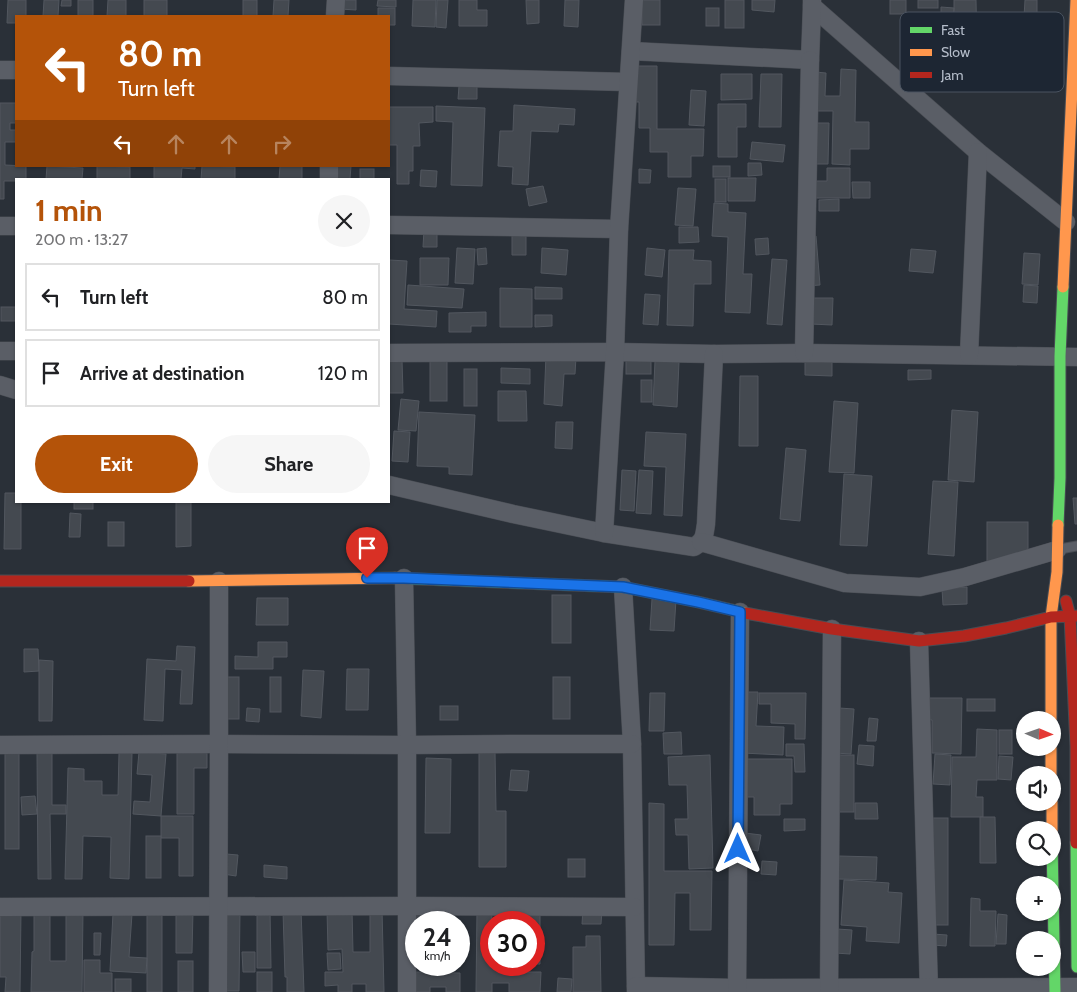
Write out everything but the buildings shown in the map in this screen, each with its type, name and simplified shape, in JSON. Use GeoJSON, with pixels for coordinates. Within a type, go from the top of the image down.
{"type":"FeatureCollection","features":[{"type":"Feature","properties":{"kind":"main road"},"geometry":{"type":"LineString","coordinates":[[1051,711],[1051,617],[1057,572],[1060,478],[1069,356],[1066,222],[1076,0]]}},
{"type":"Feature","properties":{"kind":"main road"},"geometry":{"type":"LineString","coordinates":[[1057,572],[1074,616],[1077,967]]}},
{"type":"Feature","properties":{"kind":"main road"},"geometry":{"type":"LineString","coordinates":[[0,581],[219,581],[404,578],[623,587],[832,629],[919,641],[981,633],[1051,617],[1074,616]]}},
{"type":"Feature","properties":{"kind":"main road"},"geometry":{"type":"LineString","coordinates":[[1052,866],[1055,990]]}},
{"type":"Feature","properties":{"kind":"street"},"geometry":{"type":"LineString","coordinates":[[335,15],[336,0]]}},
{"type":"Feature","properties":{"kind":"street"},"geometry":{"type":"LineString","coordinates":[[604,533],[615,352],[619,229],[634,0]]}},
{"type":"Feature","properties":{"kind":"street"},"geometry":{"type":"LineString","coordinates":[[804,353],[812,3]]}},
{"type":"Feature","properties":{"kind":"street"},"geometry":{"type":"LineString","coordinates":[[812,3],[900,82]]}},
{"type":"Feature","properties":{"kind":"street"},"geometry":{"type":"LineString","coordinates":[[631,51],[810,60]]}},
{"type":"Feature","properties":{"kind":"street"},"geometry":{"type":"LineString","coordinates":[[0,70],[15,70]]}},
{"type":"Feature","properties":{"kind":"street"},"geometry":{"type":"LineString","coordinates":[[390,76],[628,82]]}},
{"type":"Feature","properties":{"kind":"street"},"geometry":{"type":"LineString","coordinates":[[911,92],[978,152],[1066,222]]}},
{"type":"Feature","properties":{"kind":"street"},"geometry":{"type":"LineString","coordinates":[[969,355],[978,152]]}},
{"type":"Feature","properties":{"kind":"street"},"geometry":{"type":"LineString","coordinates":[[390,225],[619,229]]}},
{"type":"Feature","properties":{"kind":"street"},"geometry":{"type":"LineString","coordinates":[[0,226],[15,226]]}},
{"type":"Feature","properties":{"kind":"street"},"geometry":{"type":"LineString","coordinates":[[0,351],[15,351]]}},
{"type":"Feature","properties":{"kind":"street"},"geometry":{"type":"LineString","coordinates":[[390,353],[615,352],[1069,356]]}},
{"type":"Feature","properties":{"kind":"street"},"geometry":{"type":"LineString","coordinates":[[390,485],[604,533],[694,546],[701,542],[706,524],[714,354]]}},
{"type":"Feature","properties":{"kind":"street"},"geometry":{"type":"LineString","coordinates":[[0,385],[15,390]]}},
{"type":"Feature","properties":{"kind":"street"},"geometry":{"type":"LineString","coordinates":[[701,542],[845,583],[920,587],[966,577],[1057,550]]}},
{"type":"Feature","properties":{"kind":"street"},"geometry":{"type":"LineString","coordinates":[[404,578],[407,745],[407,992]]}},
{"type":"Feature","properties":{"kind":"street"},"geometry":{"type":"LineString","coordinates":[[218,992],[219,581]]}},
{"type":"Feature","properties":{"kind":"street"},"geometry":{"type":"LineString","coordinates":[[623,587],[632,744],[636,989],[1055,990],[1077,987]]}},
{"type":"Feature","properties":{"kind":"street"},"geometry":{"type":"LineString","coordinates":[[737,990],[740,612]]}},
{"type":"Feature","properties":{"kind":"street"},"geometry":{"type":"LineString","coordinates":[[829,990],[832,629]]}},
{"type":"Feature","properties":{"kind":"street"},"geometry":{"type":"LineString","coordinates":[[919,641],[929,990]]}},
{"type":"Feature","properties":{"kind":"street"},"geometry":{"type":"LineString","coordinates":[[1052,683],[1075,684]]}},
{"type":"Feature","properties":{"kind":"street"},"geometry":{"type":"LineString","coordinates":[[0,745],[632,744]]}},
{"type":"Feature","properties":{"kind":"street"},"geometry":{"type":"LineString","coordinates":[[0,906],[634,907]]}},
{"type":"Feature","properties":{"kind":"lane"},"geometry":{"type":"LineString","coordinates":[[1057,550],[1077,546]]}},
{"type":"Feature","properties":{"kind":"traffic: fast"},"geometry":{"type":"LineString","coordinates":[[1058,525],[1060,356],[1063,287]]}},
{"type":"Feature","properties":{"kind":"traffic: fast"},"geometry":{"type":"LineString","coordinates":[[395,578],[623,587],[745,613]]}},
{"type":"Feature","properties":{"kind":"traffic: fast"},"geometry":{"type":"LineString","coordinates":[[1076,843],[1077,967]]}},
{"type":"Feature","properties":{"kind":"traffic: fast"},"geometry":{"type":"LineString","coordinates":[[1052,866],[1055,992]]}},
{"type":"Feature","properties":{"kind":"traffic: slow"},"geometry":{"type":"LineString","coordinates":[[1063,287],[1076,0]]}},
{"type":"Feature","properties":{"kind":"traffic: slow"},"geometry":{"type":"LineString","coordinates":[[1051,711],[1051,617],[1057,572],[1058,525]]}},
{"type":"Feature","properties":{"kind":"traffic: slow"},"geometry":{"type":"LineString","coordinates":[[189,581],[395,578]]}},
{"type":"Feature","properties":{"kind":"traffic: slow"},"geometry":{"type":"LineString","coordinates":[[1051,756],[1051,766]]}},
{"type":"Feature","properties":{"kind":"traffic: slow"},"geometry":{"type":"LineString","coordinates":[[1052,811],[1052,821]]}},
{"type":"Feature","properties":{"kind":"traffic: jam"},"geometry":{"type":"LineString","coordinates":[[0,581],[189,581]]}},
{"type":"Feature","properties":{"kind":"traffic: jam"},"geometry":{"type":"LineString","coordinates":[[1066,601],[1070,616],[1076,747],[1076,843]]}},
{"type":"Feature","properties":{"kind":"traffic: jam"},"geometry":{"type":"LineString","coordinates":[[745,613],[832,629],[919,641],[964,636],[1051,617],[1077,616]]}},
{"type":"Feature","properties":{"kind":"route"},"geometry":{"type":"LineString","coordinates":[[367,578],[623,587],[740,612],[738,849]]}}]}
